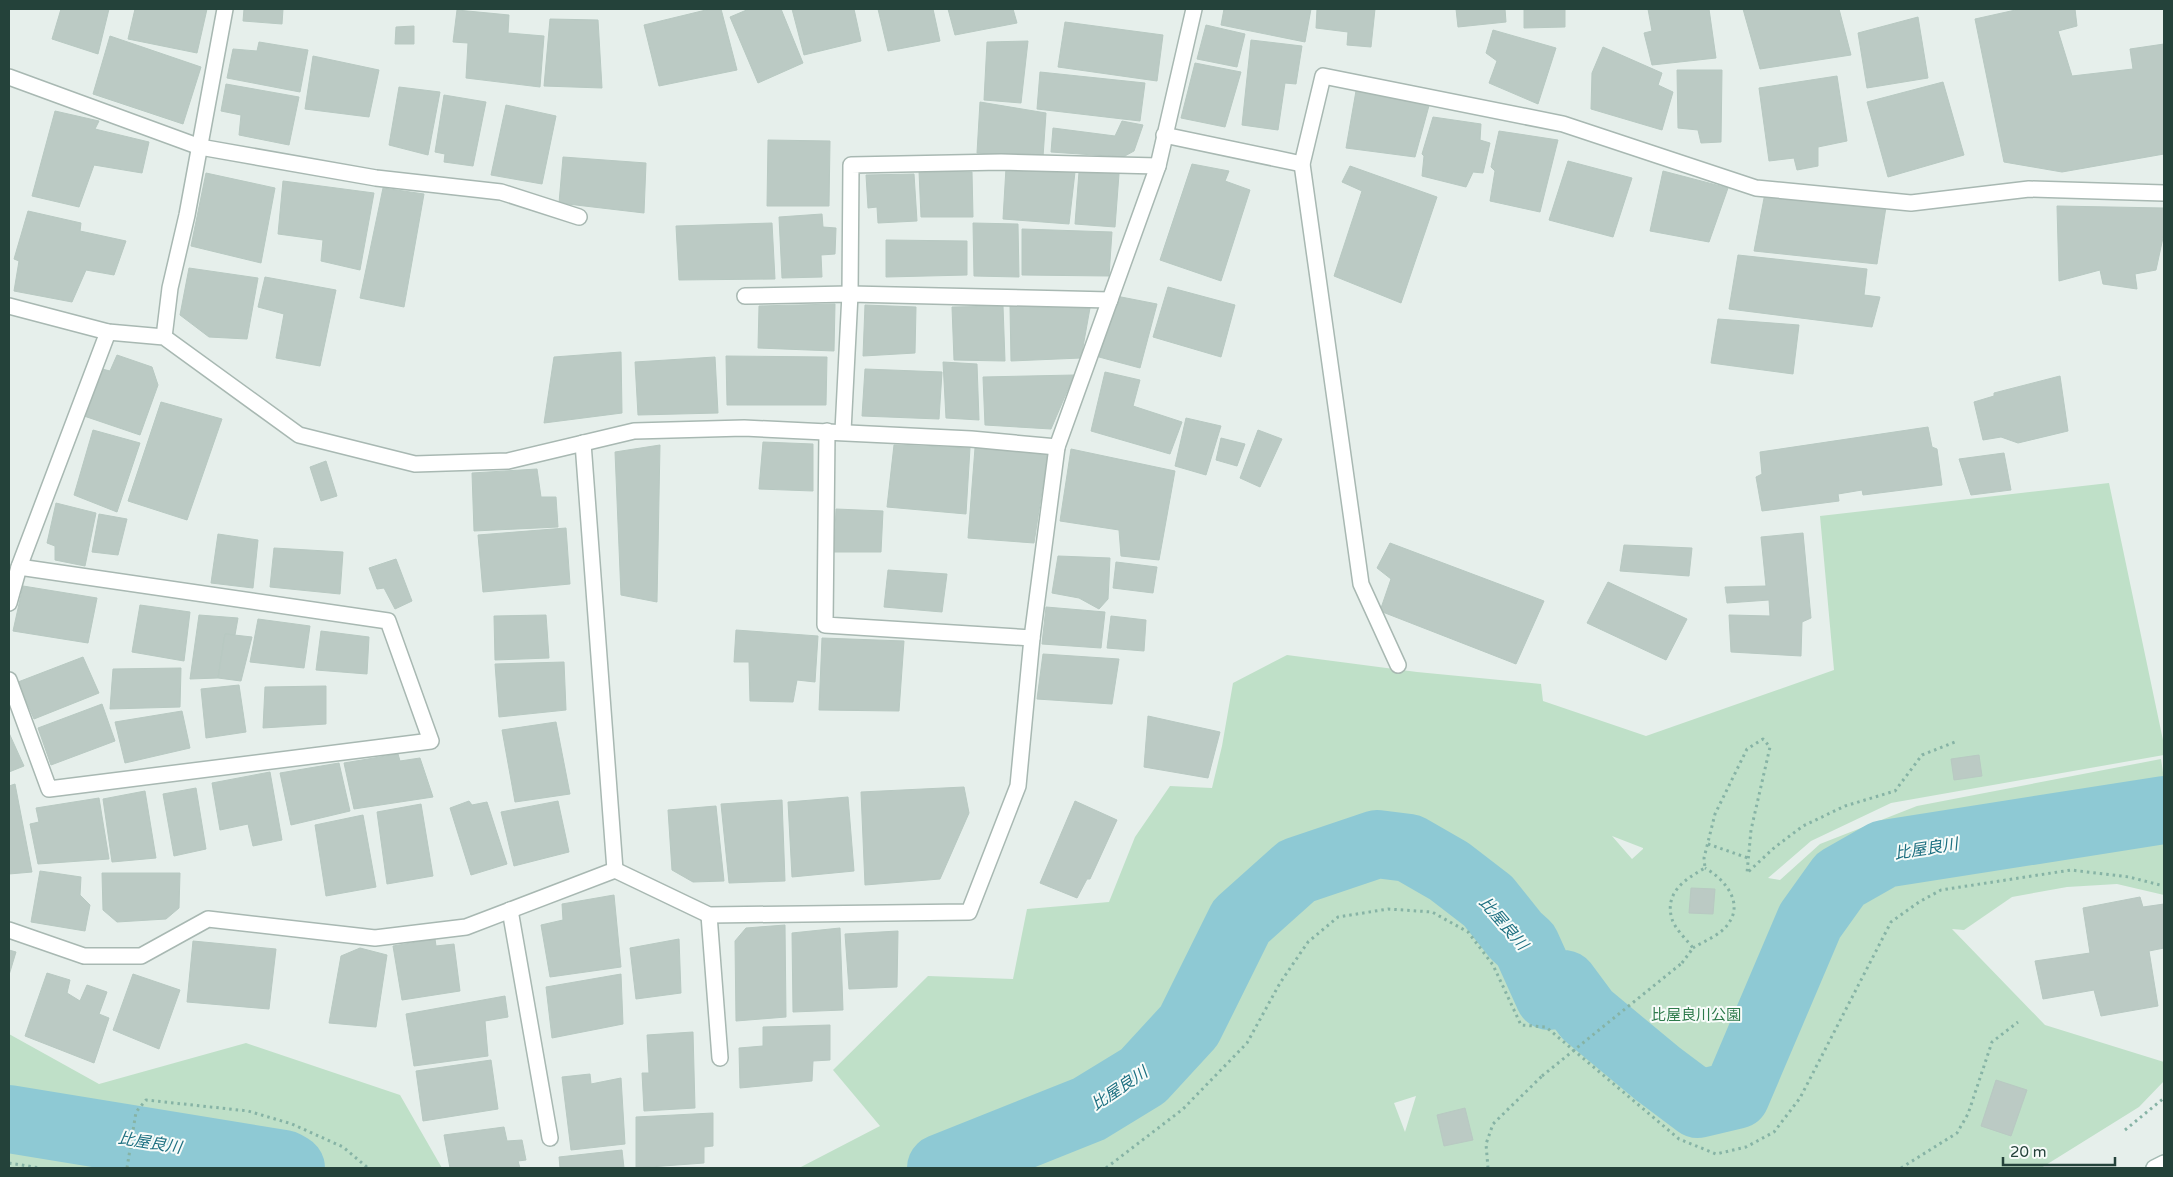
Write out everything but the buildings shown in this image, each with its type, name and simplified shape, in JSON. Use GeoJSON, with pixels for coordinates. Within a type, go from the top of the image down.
{"type":"FeatureCollection","features":[{"type":"Feature","properties":{"kind":"street"},"geometry":{"type":"LineString","coordinates":[[164,337],[170,288],[200,146],[225,9]]}},
{"type":"Feature","properties":{"kind":"street"},"geometry":{"type":"LineString","coordinates":[[9,930],[84,956],[141,956],[208,919],[375,938],[466,927],[615,870],[709,915],[969,912],[1018,786],[1032,638],[1056,447],[1158,166],[1194,9]]}},
{"type":"Feature","properties":{"kind":"street"},"geometry":{"type":"LineString","coordinates":[[1398,665],[1361,584],[1302,164],[1323,76],[1563,124],[1756,188],[1910,203],[2028,189],[2164,193]]}},
{"type":"Feature","properties":{"kind":"street"},"geometry":{"type":"LineString","coordinates":[[9,77],[200,146],[376,178],[501,192],[579,217]]}},
{"type":"Feature","properties":{"kind":"street"},"geometry":{"type":"LineString","coordinates":[[1164,135],[1302,164]]}},
{"type":"Feature","properties":{"kind":"street"},"geometry":{"type":"LineString","coordinates":[[844,431],[850,294],[852,165],[1001,162],[1158,166]]}},
{"type":"Feature","properties":{"kind":"street"},"geometry":{"type":"LineString","coordinates":[[745,296],[850,294],[1110,300]]}},
{"type":"Feature","properties":{"kind":"street"},"geometry":{"type":"LineString","coordinates":[[9,306],[108,332],[164,337],[299,435],[415,464],[508,461],[634,431],[744,428],[844,431],[1056,447]]}},
{"type":"Feature","properties":{"kind":"street"},"geometry":{"type":"LineString","coordinates":[[9,603],[19,567],[108,332]]}},
{"type":"Feature","properties":{"kind":"street"},"geometry":{"type":"LineString","coordinates":[[827,431],[825,625],[1032,638]]}},
{"type":"Feature","properties":{"kind":"street"},"geometry":{"type":"LineString","coordinates":[[583,443],[615,870]]}},
{"type":"Feature","properties":{"kind":"street"},"geometry":{"type":"LineString","coordinates":[[9,680],[49,789],[431,742],[388,621],[19,567]]}},
{"type":"Feature","properties":{"kind":"street"},"geometry":{"type":"LineString","coordinates":[[510,910],[550,1138]]}},
{"type":"Feature","properties":{"kind":"street"},"geometry":{"type":"LineString","coordinates":[[709,915],[720,1058]]}},
{"type":"Feature","properties":{"kind":"street"},"geometry":{"type":"LineString","coordinates":[[2154,1168],[2164,1163]]}},
{"type":"Feature","properties":{"kind":"path"},"geometry":{"type":"LineString","coordinates":[[1705,868],[1704,858],[1715,814],[1747,749],[1763,739],[1770,748],[1751,830],[1747,873],[1775,846],[1803,826],[1845,806],[1895,791],[1922,755],[1955,742]]}},
{"type":"Feature","properties":{"kind":"path"},"geometry":{"type":"LineString","coordinates":[[1708,844],[1748,858]]}},
{"type":"Feature","properties":{"kind":"path"},"geometry":{"type":"LineString","coordinates":[[1693,948],[1672,920],[1670,899],[1684,879],[1705,868]]}},
{"type":"Feature","properties":{"kind":"path"},"geometry":{"type":"LineString","coordinates":[[1488,1168],[1486,1144],[1492,1124],[1542,1076],[1682,963],[1693,948],[1728,924],[1734,908],[1731,892],[1719,876],[1705,868]]}},
{"type":"Feature","properties":{"kind":"path"},"geometry":{"type":"LineString","coordinates":[[1106,1168],[1183,1109],[1247,1043],[1280,983],[1308,942],[1338,917],[1388,909],[1432,912],[1468,932],[1492,965],[1522,1025],[1546,1027],[1679,1139],[1716,1154],[1746,1147],[1774,1132],[1800,1098],[1891,922],[1919,902],[1941,890],[2071,870],[2129,877],[2164,886]]}},
{"type":"Feature","properties":{"kind":"path"},"geometry":{"type":"LineString","coordinates":[[1901,1168],[1957,1133],[1968,1114],[1992,1042],[2018,1022]]}},
{"type":"Feature","properties":{"kind":"path"},"geometry":{"type":"LineString","coordinates":[[2125,1130],[2164,1098]]}},
{"type":"Feature","properties":{"kind":"path"},"geometry":{"type":"LineString","coordinates":[[127,1168],[136,1112],[146,1100],[248,1111],[292,1124],[343,1147],[368,1168]]}},
{"type":"Feature","properties":{"kind":"path"},"geometry":{"type":"LineString","coordinates":[[9,1163],[40,1168]]}},
{"type":"Feature","properties":{"kind":"green space","name":"比屋良川公園"},"geometry":{"type":"Polygon","coordinates":[[[2109,483],[2164,745],[2164,755],[1891,803],[1811,841],[1768,878],[1780,880],[1820,844],[1917,806],[2161,759],[2164,779],[2164,895],[2117,884],[2067,887],[2012,897],[1964,930],[1952,929],[2045,1025],[2164,1062],[2164,1081],[2139,1107],[2041,1168],[799,1168],[880,1126],[833,1070],[928,976],[1013,979],[1027,909],[1109,902],[1135,837],[1170,786],[1212,788],[1222,746],[1233,683],[1287,655],[1417,672],[1541,684],[1543,701],[1646,736],[1834,670],[1820,516],[2109,483]],[[1612,836],[1632,859],[1643,849],[1643,848],[1612,836]],[[1416,1096],[1394,1103],[1405,1132],[1416,1096]]]}},
{"type":"Feature","properties":{"kind":"green space"},"geometry":{"type":"Polygon","coordinates":[[[9,1034],[99,1084],[246,1043],[400,1095],[442,1168],[9,1168],[9,1034]]]}},
{"type":"Feature","properties":{"kind":"waterway","name":"比屋良川"},"geometry":{"type":"LineString","coordinates":[[941,1168],[1089,1109],[1143,1076],[1189,1026],[1241,921],[1297,871],[1377,844],[1409,848],[1449,871],[1488,901],[1516,936],[1526,945],[1549,996],[1564,984],[1587,1015],[1658,1074],[1698,1104],[1736,1095],[1810,921],[1840,879],[1884,854],[2164,810]]}},
{"type":"Feature","properties":{"kind":"waterway","name":"比屋良川"},"geometry":{"type":"LineString","coordinates":[[9,1119],[284,1164],[291,1168]]}}]}
